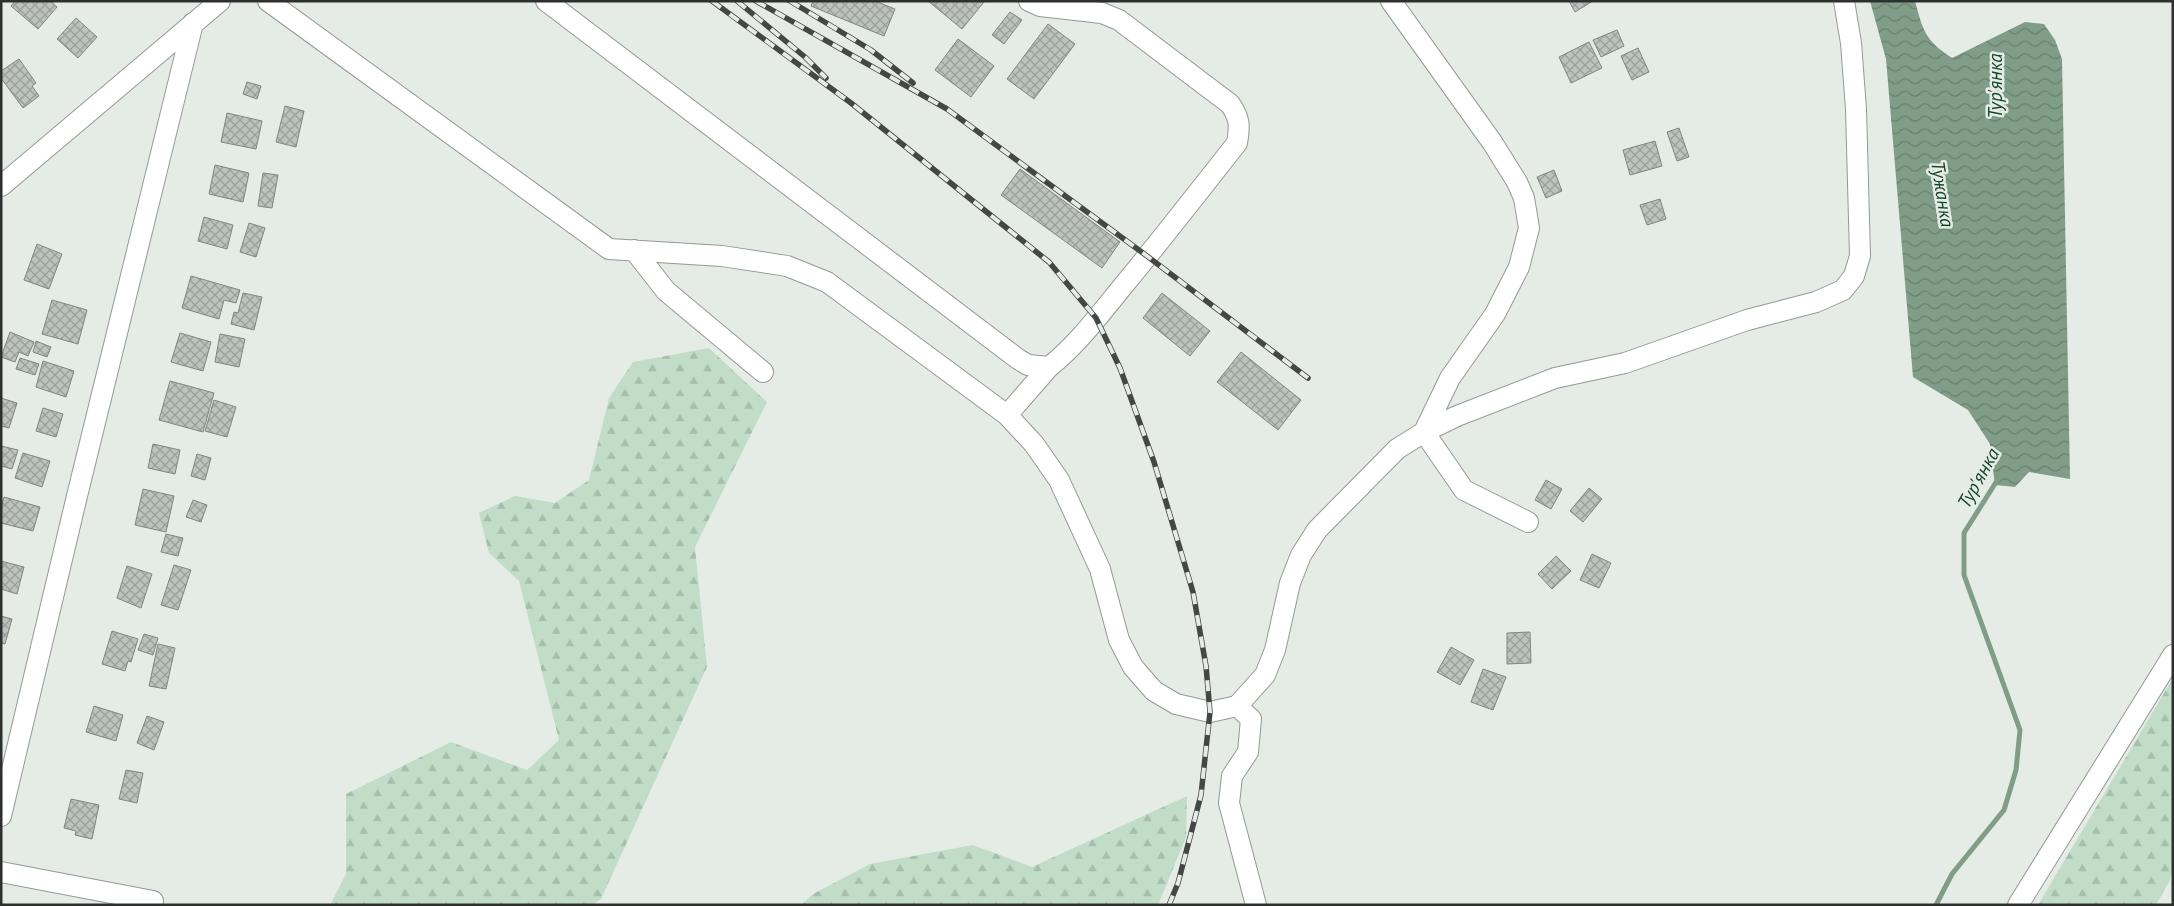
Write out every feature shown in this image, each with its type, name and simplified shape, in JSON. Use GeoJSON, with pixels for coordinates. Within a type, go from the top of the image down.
{"type":"FeatureCollection","features":[{"type":"Feature","properties":{"kind":"street"},"geometry":{"type":"LineString","coordinates":[[1,186],[220,1]]}},
{"type":"Feature","properties":{"kind":"street"},"geometry":{"type":"LineString","coordinates":[[268,1],[609,249],[722,256],[787,266],[827,282],[1007,415],[1034,444],[1059,480],[1100,569],[1119,640],[1133,667],[1154,691],[1176,704],[1210,712],[1237,706],[1265,675],[1275,650],[1290,583],[1302,555],[1316,530],[1397,449],[1424,432],[1457,416],[1555,378],[1625,363],[1747,320],[1816,302],[1843,290],[1854,276],[1860,256],[1856,109],[1851,43],[1844,1]]}},
{"type":"Feature","properties":{"kind":"street"},"geometry":{"type":"LineString","coordinates":[[546,1],[1018,359],[1028,365],[1048,367]]}},
{"type":"Feature","properties":{"kind":"street"},"geometry":{"type":"LineString","coordinates":[[1007,415],[1048,367],[1058,360],[1096,318],[1147,256],[1237,143],[1239,129],[1237,114],[1230,104],[1119,20],[1102,12],[1040,6],[1029,1]]}},
{"type":"Feature","properties":{"kind":"street"},"geometry":{"type":"LineString","coordinates":[[1391,1],[1492,142],[1517,182],[1524,198],[1529,228],[1519,267],[1494,314],[1450,378],[1424,432]]}},
{"type":"Feature","properties":{"kind":"street"},"geometry":{"type":"LineString","coordinates":[[1,816],[193,23]]}},
{"type":"Feature","properties":{"kind":"street"},"geometry":{"type":"LineString","coordinates":[[634,250],[666,291],[763,372]]}},
{"type":"Feature","properties":{"kind":"street"},"geometry":{"type":"LineString","coordinates":[[1424,432],[1464,490],[1528,522]]}},
{"type":"Feature","properties":{"kind":"street"},"geometry":{"type":"LineString","coordinates":[[2018,905],[2173,655]]}},
{"type":"Feature","properties":{"kind":"street"},"geometry":{"type":"LineString","coordinates":[[1237,706],[1251,719],[1251,732],[1248,752],[1232,776],[1229,803],[1256,905]]}},
{"type":"Feature","properties":{"kind":"street"},"geometry":{"type":"LineString","coordinates":[[1,872],[153,901]]}},
{"type":"Feature","properties":{"kind":"green space"},"geometry":{"type":"Polygon","coordinates":[[[709,348],[767,402],[695,547],[707,667],[601,899],[592,905],[330,905],[346,874],[346,794],[451,742],[527,770],[559,740],[519,581],[489,553],[479,513],[515,496],[555,503],[589,480],[609,398],[633,362],[709,348]]]}},
{"type":"Feature","properties":{"kind":"green space"},"geometry":{"type":"Polygon","coordinates":[[[2173,678],[2173,864],[2170,880],[2156,905],[2038,905],[2173,678]]]}},
{"type":"Feature","properties":{"kind":"green space"},"geometry":{"type":"Polygon","coordinates":[[[1187,796],[1186,837],[1158,905],[801,905],[813,894],[870,864],[973,845],[1032,867],[1187,796]]]}},
{"type":"Feature","properties":{"kind":"water","name":"Тужанка"},"geometry":{"type":"Polygon","coordinates":[[[1870,1],[1915,1],[1926,34],[1936,46],[1952,58],[2025,22],[2044,24],[2055,40],[2062,59],[2070,479],[2029,472],[2015,487],[1995,485],[1990,444],[1968,410],[1913,377],[1886,59],[1870,1]]]}},
{"type":"Feature","properties":{"kind":"building"},"geometry":{"type":"Polygon","coordinates":[[[15,1],[50,1],[57,7],[38,29],[11,6],[15,1]]]}},
{"type":"Feature","properties":{"kind":"building"},"geometry":{"type":"Polygon","coordinates":[[[813,1],[875,1],[895,9],[884,36],[811,6],[813,1]]]}},
{"type":"Feature","properties":{"kind":"building"},"geometry":{"type":"Polygon","coordinates":[[[928,1],[983,1],[984,2],[962,29],[928,1]]]}},
{"type":"Feature","properties":{"kind":"building"},"geometry":{"type":"Polygon","coordinates":[[[1569,1],[1593,1],[1575,12],[1569,1]]]}},
{"type":"Feature","properties":{"kind":"building"},"geometry":{"type":"Polygon","coordinates":[[[1010,12],[1022,20],[1004,44],[992,35],[1010,12]]]}},
{"type":"Feature","properties":{"kind":"building"},"geometry":{"type":"Polygon","coordinates":[[[76,18],[97,37],[78,58],[57,39],[76,18]]]}},
{"type":"Feature","properties":{"kind":"building"},"geometry":{"type":"Polygon","coordinates":[[[1048,24],[1075,44],[1034,99],[1007,79],[1048,24]]]}},
{"type":"Feature","properties":{"kind":"building"},"geometry":{"type":"Polygon","coordinates":[[[1617,30],[1624,46],[1601,57],[1593,40],[1617,30]]]}},
{"type":"Feature","properties":{"kind":"building"},"geometry":{"type":"Polygon","coordinates":[[[958,39],[994,66],[971,97],[935,70],[958,39]]]}},
{"type":"Feature","properties":{"kind":"building"},"geometry":{"type":"Polygon","coordinates":[[[1589,42],[1602,68],[1571,83],[1559,57],[1589,42]]]}},
{"type":"Feature","properties":{"kind":"building"},"geometry":{"type":"Polygon","coordinates":[[[1638,48],[1649,72],[1632,80],[1621,56],[1638,48]]]}},
{"type":"Feature","properties":{"kind":"building"},"geometry":{"type":"Polygon","coordinates":[[[19,59],[36,83],[32,86],[39,96],[23,108],[1,78],[1,71],[19,59]]]}},
{"type":"Feature","properties":{"kind":"building"},"geometry":{"type":"Polygon","coordinates":[[[247,82],[261,86],[257,99],[243,94],[247,82]]]}},
{"type":"Feature","properties":{"kind":"building"},"geometry":{"type":"Polygon","coordinates":[[[285,106],[304,111],[296,147],[276,142],[285,106]]]}},
{"type":"Feature","properties":{"kind":"building"},"geometry":{"type":"Polygon","coordinates":[[[227,113],[262,121],[256,149],[221,142],[227,113]]]}},
{"type":"Feature","properties":{"kind":"building"},"geometry":{"type":"Polygon","coordinates":[[[1679,128],[1689,157],[1677,161],[1667,132],[1679,128]]]}},
{"type":"Feature","properties":{"kind":"building"},"geometry":{"type":"Polygon","coordinates":[[[1655,141],[1662,166],[1630,175],[1623,150],[1655,141]]]}},
{"type":"Feature","properties":{"kind":"building"},"geometry":{"type":"Polygon","coordinates":[[[215,165],[249,173],[243,202],[209,194],[215,165]]]}},
{"type":"Feature","properties":{"kind":"building"},"geometry":{"type":"Polygon","coordinates":[[[1020,169],[1120,242],[1102,268],[1001,195],[1020,169]]]}},
{"type":"Feature","properties":{"kind":"building"},"geometry":{"type":"Polygon","coordinates":[[[1554,170],[1562,191],[1546,198],[1537,177],[1554,170]]]}},
{"type":"Feature","properties":{"kind":"building"},"geometry":{"type":"Polygon","coordinates":[[[263,173],[278,175],[272,208],[258,206],[263,173]]]}},
{"type":"Feature","properties":{"kind":"building"},"geometry":{"type":"Polygon","coordinates":[[[1660,199],[1666,219],[1647,225],[1640,205],[1660,199]]]}},
{"type":"Feature","properties":{"kind":"building"},"geometry":{"type":"Polygon","coordinates":[[[204,217],[233,225],[227,249],[198,241],[204,217]]]}},
{"type":"Feature","properties":{"kind":"building"},"geometry":{"type":"Polygon","coordinates":[[[249,223],[265,228],[256,257],[240,252],[249,223]]]}},
{"type":"Feature","properties":{"kind":"building"},"geometry":{"type":"Polygon","coordinates":[[[37,244],[62,254],[49,289],[24,280],[37,244]]]}},
{"type":"Feature","properties":{"kind":"building"},"geometry":{"type":"Polygon","coordinates":[[[191,276],[240,290],[236,303],[224,300],[219,319],[182,308],[191,276]]]}},
{"type":"Feature","properties":{"kind":"building"},"geometry":{"type":"Polygon","coordinates":[[[243,293],[262,297],[254,330],[231,324],[234,312],[238,313],[243,293]]]}},
{"type":"Feature","properties":{"kind":"building"},"geometry":{"type":"Polygon","coordinates":[[[1162,293],[1210,331],[1190,356],[1143,318],[1162,293]]]}},
{"type":"Feature","properties":{"kind":"building"},"geometry":{"type":"Polygon","coordinates":[[[52,300],[87,310],[78,344],[42,334],[52,300]]]}},
{"type":"Feature","properties":{"kind":"building"},"geometry":{"type":"Polygon","coordinates":[[[10,332],[34,342],[28,356],[19,352],[15,362],[1,357],[10,332]]]}},
{"type":"Feature","properties":{"kind":"building"},"geometry":{"type":"Polygon","coordinates":[[[180,333],[211,342],[203,371],[171,362],[180,333]]]}},
{"type":"Feature","properties":{"kind":"building"},"geometry":{"type":"Polygon","coordinates":[[[220,334],[245,339],[239,367],[215,362],[220,334]]]}},
{"type":"Feature","properties":{"kind":"building"},"geometry":{"type":"Polygon","coordinates":[[[36,341],[51,347],[47,357],[33,352],[36,341]]]}},
{"type":"Feature","properties":{"kind":"building"},"geometry":{"type":"Polygon","coordinates":[[[1241,352],[1301,400],[1278,430],[1217,382],[1241,352]]]}},
{"type":"Feature","properties":{"kind":"building"},"geometry":{"type":"Polygon","coordinates":[[[20,358],[39,364],[35,375],[16,369],[20,358]]]}},
{"type":"Feature","properties":{"kind":"building"},"geometry":{"type":"Polygon","coordinates":[[[43,361],[74,371],[66,397],[36,387],[43,361]]]}},
{"type":"Feature","properties":{"kind":"building"},"geometry":{"type":"Polygon","coordinates":[[[170,381],[214,393],[203,432],[159,420],[170,381]]]}},
{"type":"Feature","properties":{"kind":"building"},"geometry":{"type":"Polygon","coordinates":[[[1,398],[17,403],[9,428],[1,426],[1,398]]]}},
{"type":"Feature","properties":{"kind":"building"},"geometry":{"type":"Polygon","coordinates":[[[214,400],[236,407],[227,437],[205,431],[214,400]]]}},
{"type":"Feature","properties":{"kind":"building"},"geometry":{"type":"Polygon","coordinates":[[[43,408],[63,414],[56,437],[36,431],[43,408]]]}},
{"type":"Feature","properties":{"kind":"building"},"geometry":{"type":"Polygon","coordinates":[[[153,444],[180,450],[175,474],[148,468],[153,444]]]}},
{"type":"Feature","properties":{"kind":"building"},"geometry":{"type":"Polygon","coordinates":[[[1,446],[18,450],[12,469],[1,466],[1,446]]]}},
{"type":"Feature","properties":{"kind":"building"},"geometry":{"type":"Polygon","coordinates":[[[23,453],[50,461],[42,487],[15,478],[23,453]]]}},
{"type":"Feature","properties":{"kind":"building"},"geometry":{"type":"Polygon","coordinates":[[[197,454],[211,458],[205,480],[191,476],[197,454]]]}},
{"type":"Feature","properties":{"kind":"building"},"geometry":{"type":"Polygon","coordinates":[[[1546,480],[1562,489],[1551,509],[1535,500],[1546,480]]]}},
{"type":"Feature","properties":{"kind":"building"},"geometry":{"type":"Polygon","coordinates":[[[1589,488],[1602,499],[1583,522],[1570,511],[1589,488]]]}},
{"type":"Feature","properties":{"kind":"building"},"geometry":{"type":"Polygon","coordinates":[[[143,489],[174,496],[166,532],[135,525],[143,489]]]}},
{"type":"Feature","properties":{"kind":"building"},"geometry":{"type":"Polygon","coordinates":[[[4,497],[40,507],[33,531],[1,523],[1,508],[4,497]]]}},
{"type":"Feature","properties":{"kind":"building"},"geometry":{"type":"Polygon","coordinates":[[[193,500],[207,505],[201,522],[186,517],[193,500]]]}},
{"type":"Feature","properties":{"kind":"building"},"geometry":{"type":"Polygon","coordinates":[[[166,534],[183,538],[178,556],[161,552],[166,534]]]}},
{"type":"Feature","properties":{"kind":"building"},"geometry":{"type":"Polygon","coordinates":[[[1592,554],[1611,563],[1599,588],[1580,580],[1592,554]]]}},
{"type":"Feature","properties":{"kind":"building"},"geometry":{"type":"Polygon","coordinates":[[[1556,556],[1571,571],[1552,589],[1538,574],[1556,556]]]}},
{"type":"Feature","properties":{"kind":"building"},"geometry":{"type":"Polygon","coordinates":[[[1,561],[24,567],[17,594],[1,589],[1,561]]]}},
{"type":"Feature","properties":{"kind":"building"},"geometry":{"type":"Polygon","coordinates":[[[174,565],[191,570],[178,610],[161,605],[174,565]]]}},
{"type":"Feature","properties":{"kind":"building"},"geometry":{"type":"Polygon","coordinates":[[[127,566],[152,574],[141,608],[117,598],[127,566]]]}},
{"type":"Feature","properties":{"kind":"building"},"geometry":{"type":"Polygon","coordinates":[[[1,616],[12,619],[5,644],[1,643],[1,616]]]}},
{"type":"Feature","properties":{"kind":"building"},"geometry":{"type":"Polygon","coordinates":[[[112,631],[138,639],[131,662],[128,661],[125,671],[102,664],[112,631]]]}},
{"type":"Feature","properties":{"kind":"building"},"geometry":{"type":"Polygon","coordinates":[[[1530,632],[1531,663],[1507,664],[1507,633],[1530,632]]]}},
{"type":"Feature","properties":{"kind":"building"},"geometry":{"type":"Polygon","coordinates":[[[144,634],[158,638],[153,655],[138,650],[144,634]]]}},
{"type":"Feature","properties":{"kind":"building"},"geometry":{"type":"Polygon","coordinates":[[[158,644],[175,648],[166,689],[149,686],[158,644]]]}},
{"type":"Feature","properties":{"kind":"building"},"geometry":{"type":"Polygon","coordinates":[[[1451,647],[1474,660],[1460,685],[1437,672],[1451,647]]]}},
{"type":"Feature","properties":{"kind":"building"},"geometry":{"type":"Polygon","coordinates":[[[1483,669],[1506,677],[1493,710],[1471,702],[1483,669]]]}},
{"type":"Feature","properties":{"kind":"building"},"geometry":{"type":"Polygon","coordinates":[[[94,706],[123,715],[116,741],[86,732],[94,706]]]}},
{"type":"Feature","properties":{"kind":"building"},"geometry":{"type":"Polygon","coordinates":[[[147,716],[164,722],[154,750],[137,743],[147,716]]]}},
{"type":"Feature","properties":{"kind":"building"},"geometry":{"type":"Polygon","coordinates":[[[126,770],[143,773],[137,803],[119,799],[126,770]]]}},
{"type":"Feature","properties":{"kind":"building"},"geometry":{"type":"Polygon","coordinates":[[[71,799],[99,805],[92,839],[75,835],[76,831],[64,828],[71,799]]]}},
{"type":"Feature","properties":{"kind":"waterway","name":"Тур'янка"},"geometry":{"type":"LineString","coordinates":[[1936,905],[1952,874],[2004,810],[2016,770],[2020,730],[1964,575],[1964,533],[1998,479]]}},
{"type":"Feature","properties":{"kind":"railway"},"geometry":{"type":"LineString","coordinates":[[712,1],[851,103],[1049,262],[1096,318],[1120,368],[1154,462],[1193,592],[1206,666],[1210,712],[1201,795],[1178,883],[1169,905]]}},
{"type":"Feature","properties":{"kind":"railway"},"geometry":{"type":"LineString","coordinates":[[737,1],[805,57],[826,78]]}},
{"type":"Feature","properties":{"kind":"railway"},"geometry":{"type":"LineString","coordinates":[[756,1],[947,109],[1147,256],[1308,378]]}},
{"type":"Feature","properties":{"kind":"railway"},"geometry":{"type":"LineString","coordinates":[[790,1],[871,50],[913,83]]}}]}
